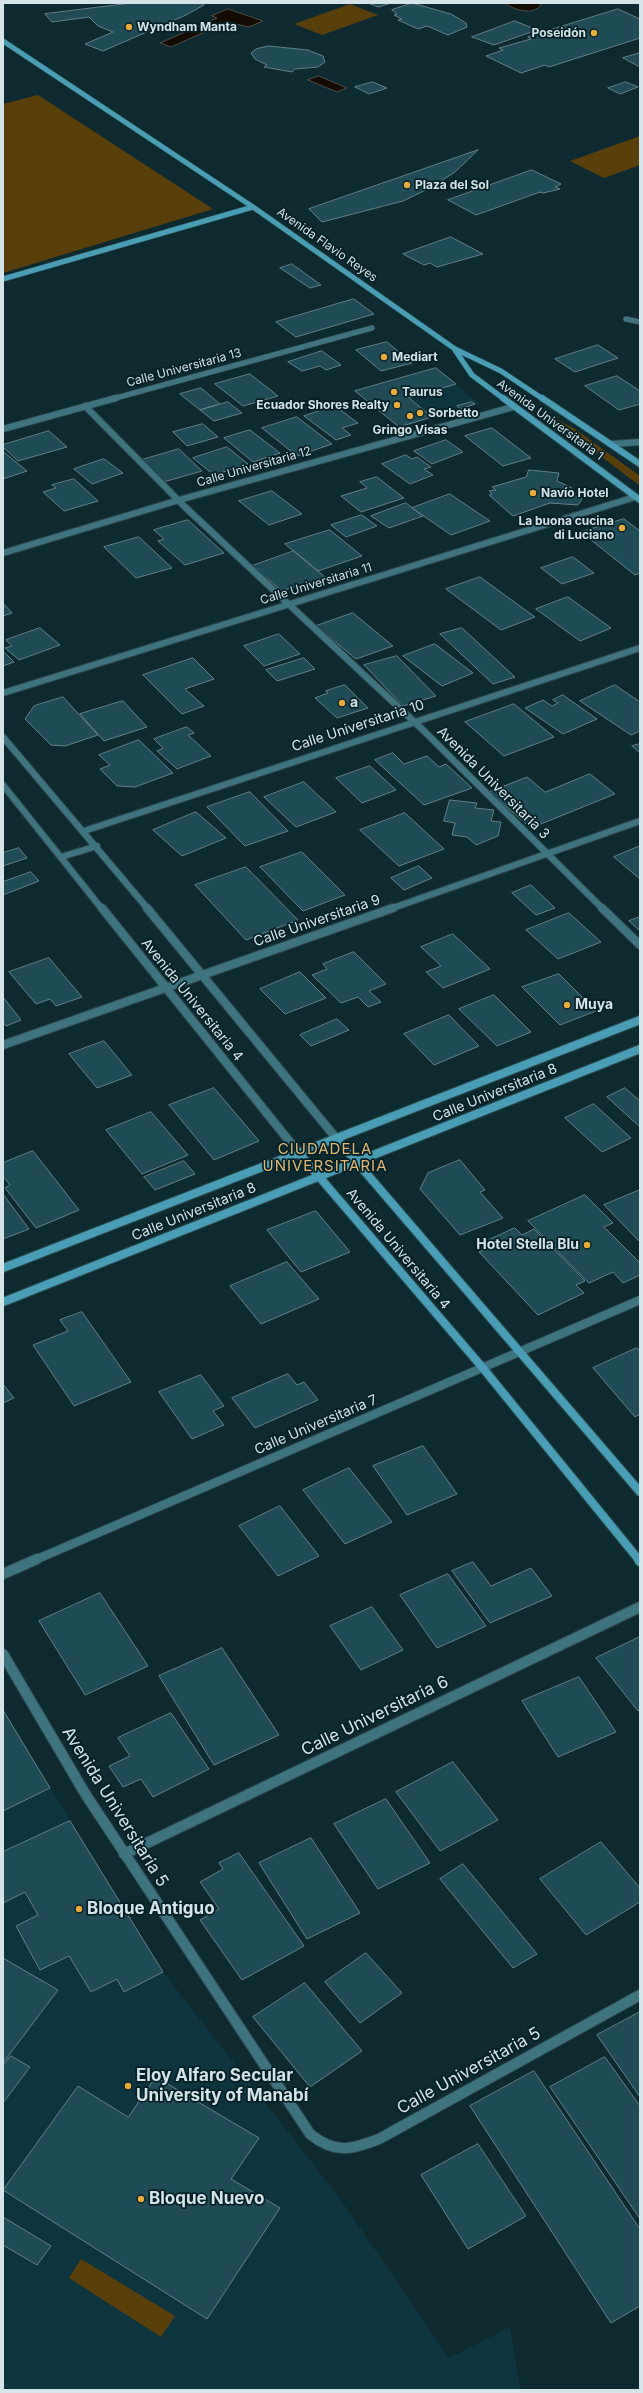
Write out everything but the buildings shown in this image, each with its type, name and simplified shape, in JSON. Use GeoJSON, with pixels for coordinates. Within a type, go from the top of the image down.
{"type":"FeatureCollection","features":[{"type":"Feature","properties":{"kind":"street","name":"Avenida Flavio Reyes"},"geometry":{"type":"LineString","coordinates":[[3,41],[253,207],[454,349],[501,371],[613,444],[640,464]]}},
{"type":"Feature","properties":{"kind":"street"},"geometry":{"type":"LineString","coordinates":[[3,279],[253,207]]}},
{"type":"Feature","properties":{"kind":"street"},"geometry":{"type":"LineString","coordinates":[[626,319],[640,322]]}},
{"type":"Feature","properties":{"kind":"street","name":"Calle Universitaria 13"},"geometry":{"type":"LineString","coordinates":[[3,429],[372,328]]}},
{"type":"Feature","properties":{"kind":"street","name":"Avenida Universitaria 1"},"geometry":{"type":"LineString","coordinates":[[454,349],[472,375],[513,407],[638,498]]}},
{"type":"Feature","properties":{"kind":"street","name":"Avenida Universitaria 3"},"geometry":{"type":"LineString","coordinates":[[85,406],[179,500],[414,721],[546,854],[640,945]]}},
{"type":"Feature","properties":{"kind":"street","name":"Calle Universitaria 12"},"geometry":{"type":"LineString","coordinates":[[3,553],[179,500],[513,407]]}},
{"type":"Feature","properties":{"kind":"street"},"geometry":{"type":"LineString","coordinates":[[613,444],[640,442]]}},
{"type":"Feature","properties":{"kind":"street","name":"Calle Universitaria 11"},"geometry":{"type":"LineString","coordinates":[[3,693],[288,604],[638,498]]}},
{"type":"Feature","properties":{"kind":"street","name":"Calle Universitaria 10"},"geometry":{"type":"LineString","coordinates":[[84,831],[414,721],[640,648]]}},
{"type":"Feature","properties":{"kind":"street","name":"Avenida Universitaria 4"},"geometry":{"type":"LineString","coordinates":[[3,737],[97,846],[336,1138],[640,1492]]}},
{"type":"Feature","properties":{"kind":"street","name":"Avenida Universitaria 4"},"geometry":{"type":"LineString","coordinates":[[3,785],[318,1177],[482,1368],[640,1561]]}},
{"type":"Feature","properties":{"kind":"street","name":"Calle Universitaria 9"},"geometry":{"type":"LineString","coordinates":[[3,1045],[640,821]]}},
{"type":"Feature","properties":{"kind":"street"},"geometry":{"type":"LineString","coordinates":[[62,857],[97,846]]}},
{"type":"Feature","properties":{"kind":"street","name":"Calle Universitaria 8"},"geometry":{"type":"LineString","coordinates":[[3,1268],[640,1020]]}},
{"type":"Feature","properties":{"kind":"street","name":"Calle Universitaria 8"},"geometry":{"type":"LineString","coordinates":[[3,1302],[640,1049]]}},
{"type":"Feature","properties":{"kind":"street","name":"Calle Universitaria 7"},"geometry":{"type":"LineString","coordinates":[[3,1574],[640,1300]]}},
{"type":"Feature","properties":{"kind":"street","name":"Calle Universitaria 6"},"geometry":{"type":"LineString","coordinates":[[124,1854],[640,1607]]}},
{"type":"Feature","properties":{"kind":"street","name":"Avenida Universitaria 5"},"geometry":{"type":"LineString","coordinates":[[3,1654],[86,1795],[310,2134]]}},
{"type":"Feature","properties":{"kind":"street","name":"Calle Universitaria 5"},"geometry":{"type":"LineString","coordinates":[[310,2134],[322,2145],[338,2149],[360,2146],[379,2139],[640,1995]]}},
{"type":"Feature","properties":{"kind":"shaded area"},"geometry":{"type":"Polygon","coordinates":[[[505,3],[539,3],[541,5],[533,10],[523,11],[513,8],[505,3]]]}},
{"type":"Feature","properties":{"kind":"shaded area"},"geometry":{"type":"Polygon","coordinates":[[[350,4],[378,15],[322,35],[294,24],[350,4]]]}},
{"type":"Feature","properties":{"kind":"shaded area"},"geometry":{"type":"Polygon","coordinates":[[[228,9],[263,21],[249,27],[227,22],[171,47],[160,43],[217,18],[212,16],[228,9]]]}},
{"type":"Feature","properties":{"kind":"shaded area"},"geometry":{"type":"Polygon","coordinates":[[[319,76],[347,88],[337,92],[308,80],[319,76]]]}},
{"type":"Feature","properties":{"kind":"shaded area"},"geometry":{"type":"Polygon","coordinates":[[[38,95],[213,209],[3,273],[3,104],[38,95]]]}},
{"type":"Feature","properties":{"kind":"shaded area"},"geometry":{"type":"Polygon","coordinates":[[[640,136],[640,165],[604,178],[570,161],[640,136]]]}},
{"type":"Feature","properties":{"kind":"shaded area"},"geometry":{"type":"Polygon","coordinates":[[[435,369],[480,404],[399,427],[355,391],[435,369]]]}},
{"type":"Feature","properties":{"kind":"shaded area"},"geometry":{"type":"Polygon","coordinates":[[[543,412],[575,429],[640,476],[640,486],[543,412]]]}},
{"type":"Feature","properties":{"kind":"shaded area","name":"Eloy Alfaro Secular University of Manabí"},"geometry":{"type":"Polygon","coordinates":[[[3,1710],[163,1972],[341,2200],[449,2358],[510,2327],[520,2390],[3,2390],[3,1710]]]}},
{"type":"Feature","properties":{"kind":"shaded area"},"geometry":{"type":"Polygon","coordinates":[[[81,2259],[175,2316],[161,2337],[69,2278],[81,2259]]]}},
{"type":"Feature","properties":{"kind":"place","name":"Wyndham Manta"},"geometry":{"type":"Point","coordinates":[129,27]}},
{"type":"Feature","properties":{"kind":"place","name":"Poseidón"},"geometry":{"type":"Point","coordinates":[594,33]}},
{"type":"Feature","properties":{"kind":"place","name":"Plaza del Sol"},"geometry":{"type":"Point","coordinates":[407,185]}},
{"type":"Feature","properties":{"kind":"place","name":"Mediart"},"geometry":{"type":"Point","coordinates":[384,357]}},
{"type":"Feature","properties":{"kind":"place","name":"Taurus"},"geometry":{"type":"Point","coordinates":[394,392]}},
{"type":"Feature","properties":{"kind":"place","name":"Ecuador Shores Realty"},"geometry":{"type":"Point","coordinates":[397,405]}},
{"type":"Feature","properties":{"kind":"place","name":"Sorbetto"},"geometry":{"type":"Point","coordinates":[420,413]}},
{"type":"Feature","properties":{"kind":"place","name":"Gringo Visas"},"geometry":{"type":"Point","coordinates":[410,416]}},
{"type":"Feature","properties":{"kind":"place","name":"Navío Hotel"},"geometry":{"type":"Point","coordinates":[533,493]}},
{"type":"Feature","properties":{"kind":"place","name":"La buona cucina di Luciano"},"geometry":{"type":"Point","coordinates":[622,528]}},
{"type":"Feature","properties":{"kind":"place","name":"a"},"geometry":{"type":"Point","coordinates":[342,703]}},
{"type":"Feature","properties":{"kind":"place","name":"Muya"},"geometry":{"type":"Point","coordinates":[567,1005]}},
{"type":"Feature","properties":{"kind":"place","name":"Hotel Stella Blu"},"geometry":{"type":"Point","coordinates":[587,1245]}},
{"type":"Feature","properties":{"kind":"place","name":"Bloque Antiguo"},"geometry":{"type":"Point","coordinates":[79,1909]}},
{"type":"Feature","properties":{"kind":"place","name":"Eloy Alfaro Secular University of Manabí"},"geometry":{"type":"Point","coordinates":[128,2086]}},
{"type":"Feature","properties":{"kind":"place","name":"Bloque Nuevo"},"geometry":{"type":"Point","coordinates":[141,2199]}},
{"type":"Feature","properties":{"kind":"district","name":"CIUDADELA UNIVERSITARIA"},"geometry":{"type":"Point","coordinates":[325,1158]}}]}
